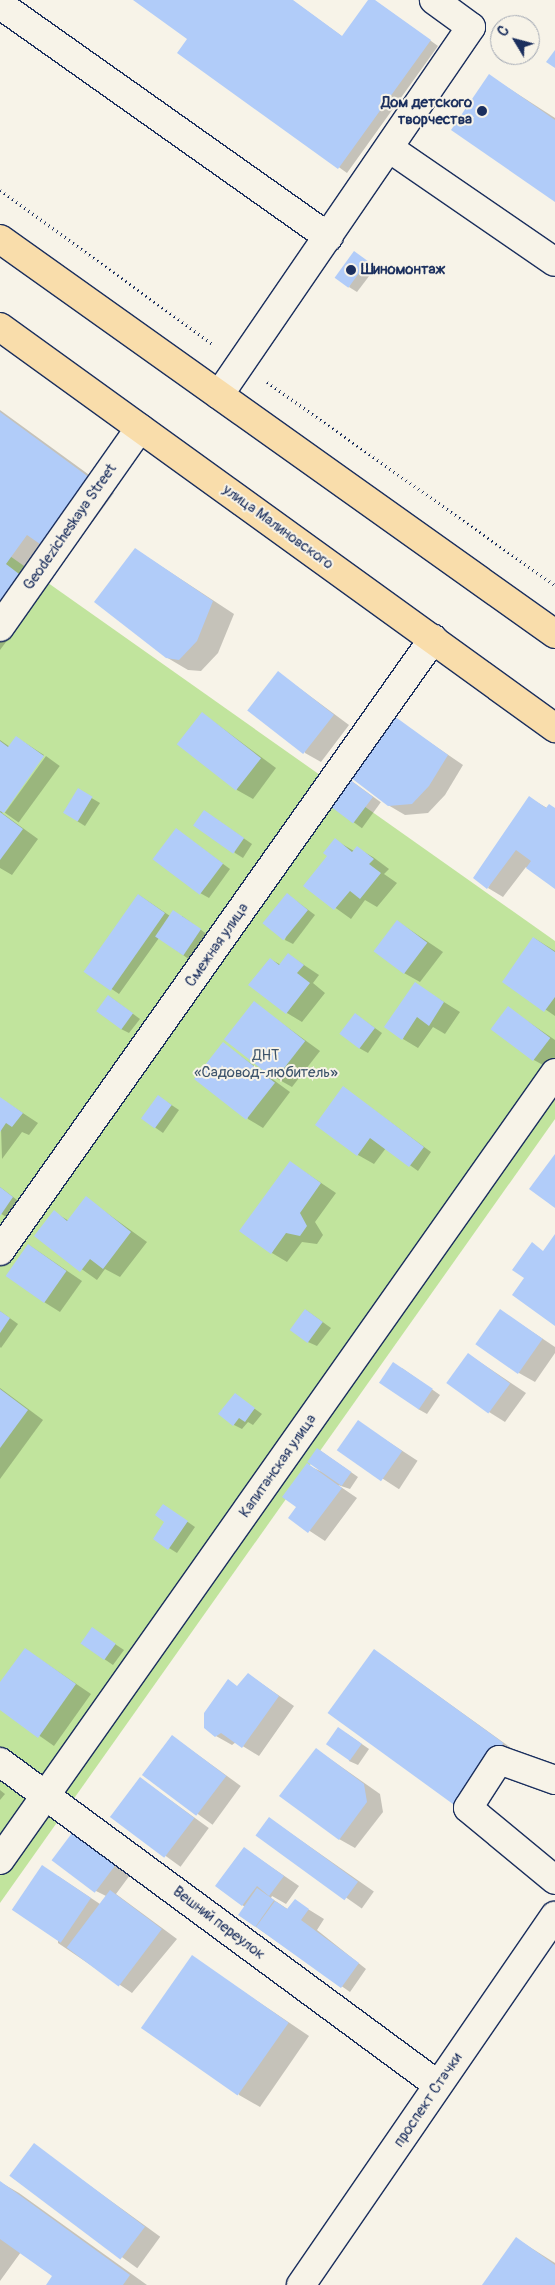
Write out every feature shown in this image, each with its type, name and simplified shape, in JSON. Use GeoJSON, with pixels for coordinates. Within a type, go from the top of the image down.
{"type":"FeatureCollection","features":[{"type":"Feature","properties":{"kind":"highway"},"geometry":{"type":"LineString","coordinates":[[0,239],[555,634]]}},
{"type":"Feature","properties":{"kind":"highway","name":"улица Малиновского"},"geometry":{"type":"LineString","coordinates":[[0,327],[555,728]]}},
{"type":"Feature","properties":{"kind":"street"},"geometry":{"type":"LineString","coordinates":[[220,395],[471,27],[434,0]]}},
{"type":"Feature","properties":{"kind":"street"},"geometry":{"type":"LineString","coordinates":[[3,5],[328,238]]}},
{"type":"Feature","properties":{"kind":"street"},"geometry":{"type":"LineString","coordinates":[[389,148],[555,262]]}},
{"type":"Feature","properties":{"kind":"street","name":"Geodezicheskaya Street"},"geometry":{"type":"LineString","coordinates":[[0,628],[140,428]]}},
{"type":"Feature","properties":{"kind":"street","name":"Смежная улица"},"geometry":{"type":"LineString","coordinates":[[0,1251],[433,639]]}},
{"type":"Feature","properties":{"kind":"street","name":"Капитанская улица"},"geometry":{"type":"LineString","coordinates":[[0,1860],[555,1073]]}},
{"type":"Feature","properties":{"kind":"street"},"geometry":{"type":"LineString","coordinates":[[555,1780],[499,1760],[468,1808],[555,1880]]}},
{"type":"Feature","properties":{"kind":"street","name":"Вешний переулок"},"geometry":{"type":"LineString","coordinates":[[0,1762],[438,2086]]}},
{"type":"Feature","properties":{"kind":"street","name":"проспект Стачки"},"geometry":{"type":"LineString","coordinates":[[301,2285],[555,1916]]}},
{"type":"Feature","properties":{"kind":"path"},"geometry":{"type":"LineString","coordinates":[[0,190],[241,364],[555,585]]}},
{"type":"Feature","properties":{"kind":"green space","name":"ДНТ «Садовод-любитель»"},"geometry":{"type":"Polygon","coordinates":[[[0,549],[555,941],[555,1119],[0,1903],[0,549]]]}},
{"type":"Feature","properties":{"kind":"building"},"geometry":{"type":"Polygon","coordinates":[[[133,0],[293,0],[342,36],[368,0],[375,0],[431,40],[338,169],[177,53],[187,39],[133,0]]]}},
{"type":"Feature","properties":{"kind":"building"},"geometry":{"type":"Polygon","coordinates":[[[555,50],[555,68],[546,62],[555,50]]]}},
{"type":"Feature","properties":{"kind":"building"},"geometry":{"type":"Polygon","coordinates":[[[489,74],[555,120],[555,202],[451,130],[489,74]]]}},
{"type":"Feature","properties":{"kind":"building","name":"Шиномонтаж"},"geometry":{"type":"Polygon","coordinates":[[[354,251],[368,261],[348,288],[335,278],[354,251]]]}},
{"type":"Feature","properties":{"kind":"building"},"geometry":{"type":"Polygon","coordinates":[[[0,412],[90,478],[40,544],[27,535],[6,564],[23,577],[0,610],[0,412]]]}},
{"type":"Feature","properties":{"kind":"building"},"geometry":{"type":"Polygon","coordinates":[[[135,548],[213,601],[197,641],[179,660],[166,658],[94,602],[135,548]]]}},
{"type":"Feature","properties":{"kind":"building"},"geometry":{"type":"Polygon","coordinates":[[[278,671],[334,715],[303,754],[247,710],[278,671]]]}},
{"type":"Feature","properties":{"kind":"building"},"geometry":{"type":"Polygon","coordinates":[[[202,712],[261,758],[236,790],[177,744],[202,712]]]}},
{"type":"Feature","properties":{"kind":"building"},"geometry":{"type":"Polygon","coordinates":[[[390,713],[448,755],[429,786],[412,804],[388,806],[346,774],[390,713]]]}},
{"type":"Feature","properties":{"kind":"building"},"geometry":{"type":"Polygon","coordinates":[[[16,736],[44,756],[4,813],[0,811],[0,741],[8,747],[16,736]]]}},
{"type":"Feature","properties":{"kind":"building"},"geometry":{"type":"Polygon","coordinates":[[[345,776],[373,797],[353,823],[325,802],[345,776]]]}},
{"type":"Feature","properties":{"kind":"building"},"geometry":{"type":"Polygon","coordinates":[[[78,788],[93,797],[78,822],[63,813],[78,788]]]}},
{"type":"Feature","properties":{"kind":"building"},"geometry":{"type":"Polygon","coordinates":[[[529,796],[546,808],[549,804],[555,808],[555,889],[526,868],[531,861],[516,850],[487,889],[473,878],[529,796]]]}},
{"type":"Feature","properties":{"kind":"building"},"geometry":{"type":"Polygon","coordinates":[[[204,810],[244,838],[233,854],[193,826],[204,810]]]}},
{"type":"Feature","properties":{"kind":"building"},"geometry":{"type":"Polygon","coordinates":[[[0,812],[23,829],[0,860],[0,812]]]}},
{"type":"Feature","properties":{"kind":"building"},"geometry":{"type":"Polygon","coordinates":[[[176,828],[223,864],[200,895],[153,859],[176,828]]]}},
{"type":"Feature","properties":{"kind":"building"},"geometry":{"type":"Polygon","coordinates":[[[335,838],[352,852],[357,846],[374,859],[369,864],[381,873],[360,899],[350,891],[334,910],[303,886],[327,856],[323,853],[335,838]]]}},
{"type":"Feature","properties":{"kind":"building"},"geometry":{"type":"Polygon","coordinates":[[[287,893],[308,910],[283,940],[262,923],[287,893]]]}},
{"type":"Feature","properties":{"kind":"building"},"geometry":{"type":"Polygon","coordinates":[[[138,894],[165,913],[111,991],[84,972],[138,894]]]}},
{"type":"Feature","properties":{"kind":"building"},"geometry":{"type":"Polygon","coordinates":[[[173,910],[201,929],[183,956],[155,937],[173,910]]]}},
{"type":"Feature","properties":{"kind":"building"},"geometry":{"type":"Polygon","coordinates":[[[397,920],[427,943],[404,974],[374,951],[397,920]]]}},
{"type":"Feature","properties":{"kind":"building"},"geometry":{"type":"Polygon","coordinates":[[[533,937],[555,952],[555,997],[544,1012],[502,982],[533,937]]]}},
{"type":"Feature","properties":{"kind":"building"},"geometry":{"type":"Polygon","coordinates":[[[288,953],[304,965],[297,973],[310,983],[286,1014],[248,985],[270,958],[279,965],[288,953]]]}},
{"type":"Feature","properties":{"kind":"building"},"geometry":{"type":"Polygon","coordinates":[[[415,982],[444,1002],[429,1026],[417,1017],[402,1040],[384,1027],[415,982]]]}},
{"type":"Feature","properties":{"kind":"building"},"geometry":{"type":"Polygon","coordinates":[[[108,995],[133,1013],[121,1029],[96,1011],[108,995]]]}},
{"type":"Feature","properties":{"kind":"building"},"geometry":{"type":"Polygon","coordinates":[[[254,1001],[305,1041],[275,1080],[224,1040],[254,1001]]]}},
{"type":"Feature","properties":{"kind":"building"},"geometry":{"type":"Polygon","coordinates":[[[508,1006],[550,1038],[533,1061],[491,1029],[508,1006]]]}},
{"type":"Feature","properties":{"kind":"building"},"geometry":{"type":"Polygon","coordinates":[[[355,1013],[375,1028],[359,1049],[339,1034],[355,1013]]]}},
{"type":"Feature","properties":{"kind":"building"},"geometry":{"type":"Polygon","coordinates":[[[223,1042],[275,1083],[246,1120],[194,1079],[223,1042]]]}},
{"type":"Feature","properties":{"kind":"building"},"geometry":{"type":"Polygon","coordinates":[[[343,1086],[424,1147],[409,1167],[370,1138],[357,1156],[315,1125],[343,1086]]]}},
{"type":"Feature","properties":{"kind":"building"},"geometry":{"type":"Polygon","coordinates":[[[158,1095],[172,1105],[155,1128],[141,1118],[158,1095]]]}},
{"type":"Feature","properties":{"kind":"building"},"geometry":{"type":"Polygon","coordinates":[[[0,1097],[23,1113],[12,1127],[6,1123],[0,1132],[0,1097]]]}},
{"type":"Feature","properties":{"kind":"building"},"geometry":{"type":"Polygon","coordinates":[[[555,1154],[555,1208],[529,1189],[555,1154]]]}},
{"type":"Feature","properties":{"kind":"building"},"geometry":{"type":"Polygon","coordinates":[[[290,1161],[321,1183],[300,1213],[307,1226],[300,1236],[286,1233],[271,1254],[239,1231],[290,1161]]]}},
{"type":"Feature","properties":{"kind":"building"},"geometry":{"type":"Polygon","coordinates":[[[0,1187],[13,1197],[0,1216],[0,1187]]]}},
{"type":"Feature","properties":{"kind":"building"},"geometry":{"type":"Polygon","coordinates":[[[86,1196],[131,1232],[103,1269],[90,1259],[80,1272],[34,1236],[54,1210],[67,1221],[86,1196]]]}},
{"type":"Feature","properties":{"kind":"building"},"geometry":{"type":"Polygon","coordinates":[[[555,1234],[555,1326],[512,1295],[524,1278],[512,1270],[532,1242],[543,1251],[555,1234]]]}},
{"type":"Feature","properties":{"kind":"building"},"geometry":{"type":"Polygon","coordinates":[[[28,1244],[67,1271],[44,1303],[6,1276],[28,1244]]]}},
{"type":"Feature","properties":{"kind":"building"},"geometry":{"type":"Polygon","coordinates":[[[305,1309],[323,1322],[308,1343],[290,1330],[305,1309]]]}},
{"type":"Feature","properties":{"kind":"building"},"geometry":{"type":"Polygon","coordinates":[[[500,1309],[543,1339],[518,1374],[475,1344],[500,1309]]]}},
{"type":"Feature","properties":{"kind":"building"},"geometry":{"type":"Polygon","coordinates":[[[0,1311],[10,1318],[0,1333],[0,1311]]]}},
{"type":"Feature","properties":{"kind":"building"},"geometry":{"type":"Polygon","coordinates":[[[468,1353],[510,1384],[488,1413],[446,1383],[468,1353]]]}},
{"type":"Feature","properties":{"kind":"building"},"geometry":{"type":"Polygon","coordinates":[[[393,1362],[433,1389],[419,1410],[379,1383],[393,1362]]]}},
{"type":"Feature","properties":{"kind":"building"},"geometry":{"type":"Polygon","coordinates":[[[0,1389],[28,1410],[0,1448],[0,1389]]]}},
{"type":"Feature","properties":{"kind":"building"},"geometry":{"type":"Polygon","coordinates":[[[235,1393],[255,1408],[245,1422],[239,1418],[233,1426],[218,1414],[235,1393]]]}},
{"type":"Feature","properties":{"kind":"building"},"geometry":{"type":"Polygon","coordinates":[[[358,1420],[402,1451],[381,1481],[337,1450],[358,1420]]]}},
{"type":"Feature","properties":{"kind":"building"},"geometry":{"type":"Polygon","coordinates":[[[317,1448],[351,1472],[342,1486],[307,1462],[317,1448]]]}},
{"type":"Feature","properties":{"kind":"building"},"geometry":{"type":"Polygon","coordinates":[[[307,1463],[342,1488],[308,1533],[288,1518],[296,1507],[282,1497],[307,1463]]]}},
{"type":"Feature","properties":{"kind":"building"},"geometry":{"type":"Polygon","coordinates":[[[163,1504],[188,1521],[168,1550],[153,1539],[164,1522],[155,1515],[163,1504]]]}},
{"type":"Feature","properties":{"kind":"building"},"geometry":{"type":"Polygon","coordinates":[[[92,1627],[116,1644],[104,1660],[81,1643],[92,1627]]]}},
{"type":"Feature","properties":{"kind":"building"},"geometry":{"type":"Polygon","coordinates":[[[25,1648],[76,1684],[38,1738],[0,1710],[0,1682],[25,1648]]]}},
{"type":"Feature","properties":{"kind":"building"},"geometry":{"type":"Polygon","coordinates":[[[374,1649],[503,1743],[457,1807],[328,1713],[374,1649]]]}},
{"type":"Feature","properties":{"kind":"building"},"geometry":{"type":"Polygon","coordinates":[[[248,1673],[279,1696],[242,1748],[221,1733],[215,1737],[204,1728],[204,1713],[228,1679],[237,1686],[248,1673]]]}},
{"type":"Feature","properties":{"kind":"building"},"geometry":{"type":"Polygon","coordinates":[[[338,1727],[362,1744],[350,1761],[326,1744],[338,1727]]]}},
{"type":"Feature","properties":{"kind":"building"},"geometry":{"type":"Polygon","coordinates":[[[172,1735],[226,1776],[196,1816],[142,1775],[172,1735]]]}},
{"type":"Feature","properties":{"kind":"building"},"geometry":{"type":"Polygon","coordinates":[[[316,1748],[364,1784],[367,1802],[339,1840],[279,1796],[316,1748]]]}},
{"type":"Feature","properties":{"kind":"building"},"geometry":{"type":"Polygon","coordinates":[[[140,1777],[194,1818],[164,1858],[110,1817],[140,1777]]]}},
{"type":"Feature","properties":{"kind":"building"},"geometry":{"type":"Polygon","coordinates":[[[269,1817],[358,1882],[344,1900],[255,1836],[269,1817]]]}},
{"type":"Feature","properties":{"kind":"building"},"geometry":{"type":"Polygon","coordinates":[[[72,1833],[115,1865],[95,1893],[52,1860],[72,1833]]]}},
{"type":"Feature","properties":{"kind":"building"},"geometry":{"type":"Polygon","coordinates":[[[244,1847],[284,1876],[269,1896],[257,1886],[242,1906],[215,1886],[244,1847]]]}},
{"type":"Feature","properties":{"kind":"building"},"geometry":{"type":"Polygon","coordinates":[[[42,1865],[91,1898],[61,1943],[12,1910],[42,1865]]]}},
{"type":"Feature","properties":{"kind":"building"},"geometry":{"type":"Polygon","coordinates":[[[257,1888],[274,1900],[255,1927],[238,1915],[257,1888]]]}},
{"type":"Feature","properties":{"kind":"building"},"geometry":{"type":"Polygon","coordinates":[[[110,1890],[162,1929],[119,1987],[67,1948],[110,1890]]]}},
{"type":"Feature","properties":{"kind":"building"},"geometry":{"type":"Polygon","coordinates":[[[295,1899],[309,1909],[301,1920],[359,1963],[341,1988],[256,1927],[275,1901],[287,1909],[295,1899]]]}},
{"type":"Feature","properties":{"kind":"building"},"geometry":{"type":"Polygon","coordinates":[[[192,1955],[289,2023],[238,2096],[141,2028],[192,1955]]]}},
{"type":"Feature","properties":{"kind":"building"},"geometry":{"type":"Polygon","coordinates":[[[34,2143],[145,2227],[120,2259],[9,2176],[34,2143]]]}},
{"type":"Feature","properties":{"kind":"building"},"geometry":{"type":"Polygon","coordinates":[[[0,2181],[130,2275],[123,2285],[46,2285],[52,2276],[0,2239],[0,2181]]]}},
{"type":"Feature","properties":{"kind":"building"},"geometry":{"type":"Polygon","coordinates":[[[516,2237],[555,2265],[555,2285],[482,2285],[516,2237]]]}},
{"type":"Feature","properties":{"kind":"place","name":"Дом детского творчества"},"geometry":{"type":"Point","coordinates":[482,111]}},
{"type":"Feature","properties":{"kind":"place","name":"Шиномонтаж"},"geometry":{"type":"Point","coordinates":[351,270]}}]}
